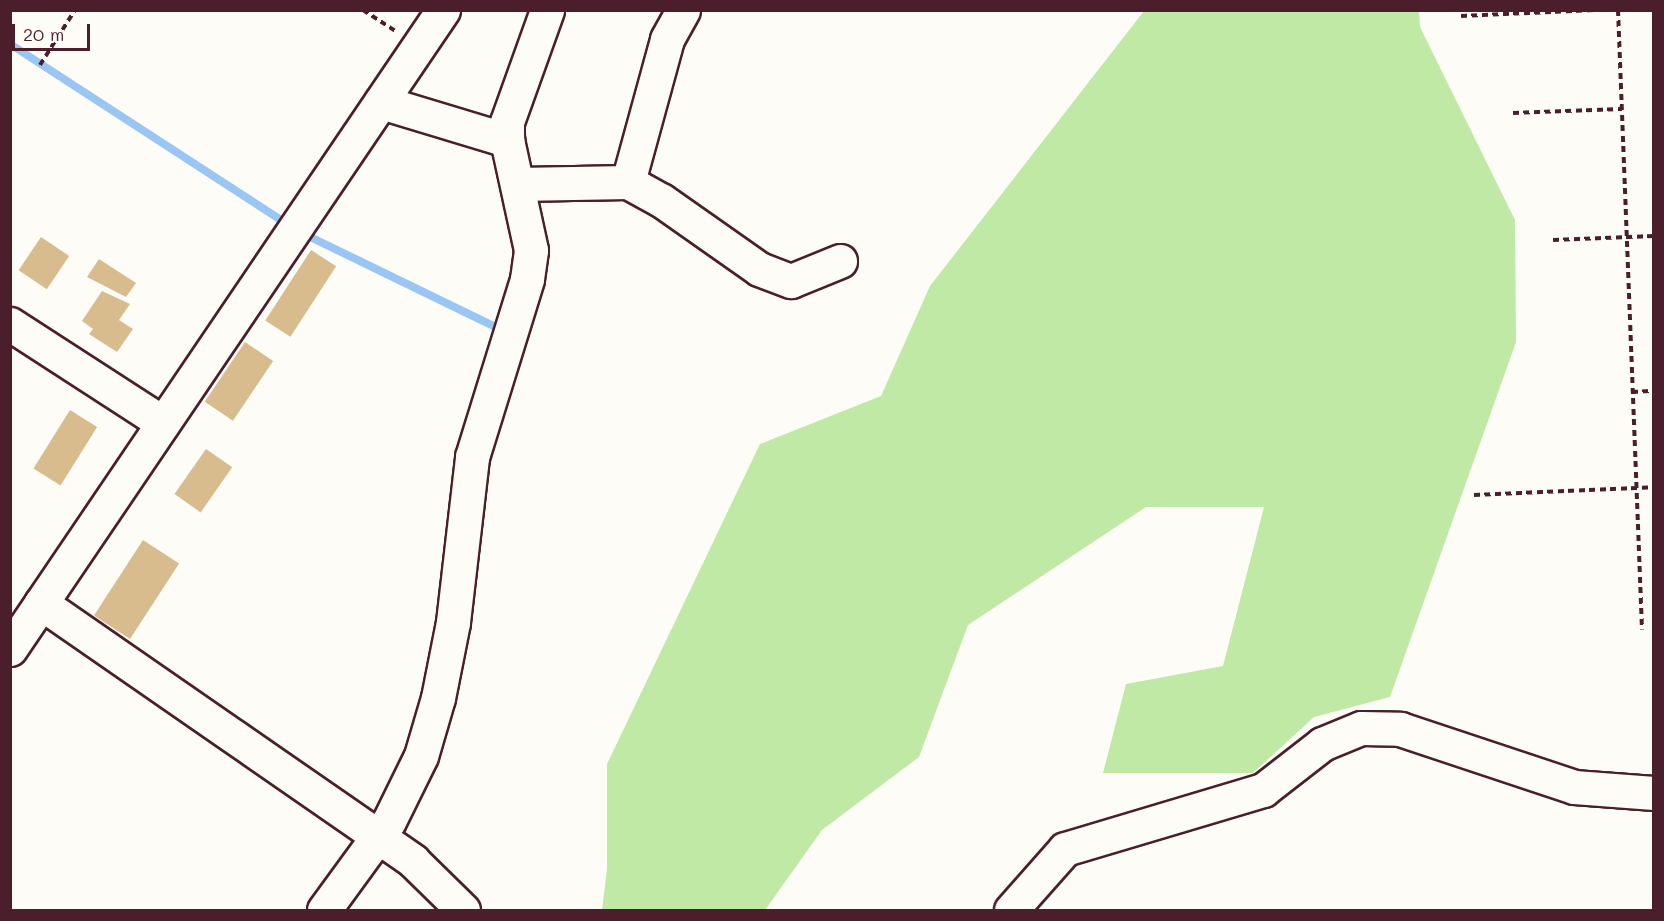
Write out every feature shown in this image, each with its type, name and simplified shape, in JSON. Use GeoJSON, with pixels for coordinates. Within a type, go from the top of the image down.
{"type":"FeatureCollection","features":[{"type":"Feature","properties":{"kind":"street"},"geometry":{"type":"LineString","coordinates":[[10,650],[443,10]]}},
{"type":"Feature","properties":{"kind":"street"},"geometry":{"type":"LineString","coordinates":[[324,910],[378,836],[421,756],[438,698],[453,622],[472,458],[526,279],[531,250],[507,140],[507,122],[547,10]]}},
{"type":"Feature","properties":{"kind":"street"},"geometry":{"type":"LineString","coordinates":[[628,182],[667,39],[683,10]]}},
{"type":"Feature","properties":{"kind":"street"},"geometry":{"type":"LineString","coordinates":[[381,102],[507,140]]}},
{"type":"Feature","properties":{"kind":"street"},"geometry":{"type":"LineString","coordinates":[[518,184],[628,182],[661,200],[759,269],[791,281],[840,261]]}},
{"type":"Feature","properties":{"kind":"street"},"geometry":{"type":"LineString","coordinates":[[10,324],[163,423]]}},
{"type":"Feature","properties":{"kind":"street"},"geometry":{"type":"LineString","coordinates":[[41,603],[413,861],[462,910]]}},
{"type":"Feature","properties":{"kind":"street"},"geometry":{"type":"LineString","coordinates":[[1011,910],[1065,849],[1263,790],[1322,744],[1361,728],[1409,731],[1574,787],[1653,793]]}},
{"type":"Feature","properties":{"kind":"path"},"geometry":{"type":"LineString","coordinates":[[40,65],[75,10]]}},
{"type":"Feature","properties":{"kind":"path"},"geometry":{"type":"LineString","coordinates":[[363,10],[418,47]]}},
{"type":"Feature","properties":{"kind":"path"},"geometry":{"type":"LineString","coordinates":[[1461,16],[1595,10]]}},
{"type":"Feature","properties":{"kind":"path"},"geometry":{"type":"LineString","coordinates":[[1618,10],[1642,630]]}},
{"type":"Feature","properties":{"kind":"path"},"geometry":{"type":"LineString","coordinates":[[1513,113],[1622,109]]}},
{"type":"Feature","properties":{"kind":"path"},"geometry":{"type":"LineString","coordinates":[[1553,240],[1653,236]]}},
{"type":"Feature","properties":{"kind":"path"},"geometry":{"type":"LineString","coordinates":[[1632,392],[1653,391]]}},
{"type":"Feature","properties":{"kind":"path"},"geometry":{"type":"LineString","coordinates":[[1474,495],[1653,488]]}},
{"type":"Feature","properties":{"kind":"green space"},"geometry":{"type":"Polygon","coordinates":[[[1144,11],[1419,11],[1420,27],[1515,220],[1516,342],[1390,697],[1314,717],[1253,773],[1103,773],[1126,684],[1223,666],[1264,507],[1146,507],[968,625],[919,757],[822,830],[765,910],[602,910],[607,869],[607,764],[760,444],[881,396],[930,286],[1144,11]]]}},
{"type":"Feature","properties":{"kind":"building"},"geometry":{"type":"Polygon","coordinates":[[[41,237],[69,256],[47,289],[19,270],[41,237]]]}},
{"type":"Feature","properties":{"kind":"building"},"geometry":{"type":"Polygon","coordinates":[[[311,250],[336,266],[290,337],[265,320],[311,250]]]}},
{"type":"Feature","properties":{"kind":"building"},"geometry":{"type":"Polygon","coordinates":[[[99,259],[136,283],[126,297],[87,277],[99,259]]]}},
{"type":"Feature","properties":{"kind":"building"},"geometry":{"type":"Polygon","coordinates":[[[102,291],[130,304],[119,320],[133,329],[117,352],[89,334],[93,329],[82,321],[102,291]]]}},
{"type":"Feature","properties":{"kind":"building"},"geometry":{"type":"Polygon","coordinates":[[[245,342],[273,361],[233,421],[205,402],[245,342]]]}},
{"type":"Feature","properties":{"kind":"building"},"geometry":{"type":"Polygon","coordinates":[[[70,410],[97,427],[61,485],[33,469],[70,410]]]}},
{"type":"Feature","properties":{"kind":"building"},"geometry":{"type":"Polygon","coordinates":[[[206,449],[232,467],[201,512],[174,494],[206,449]]]}},
{"type":"Feature","properties":{"kind":"building"},"geometry":{"type":"Polygon","coordinates":[[[143,540],[179,563],[130,639],[94,615],[143,540]]]}},
{"type":"Feature","properties":{"kind":"waterway"},"geometry":{"type":"LineString","coordinates":[[10,44],[289,225]]}},
{"type":"Feature","properties":{"kind":"waterway"},"geometry":{"type":"LineString","coordinates":[[302,233],[500,329]]}}]}
